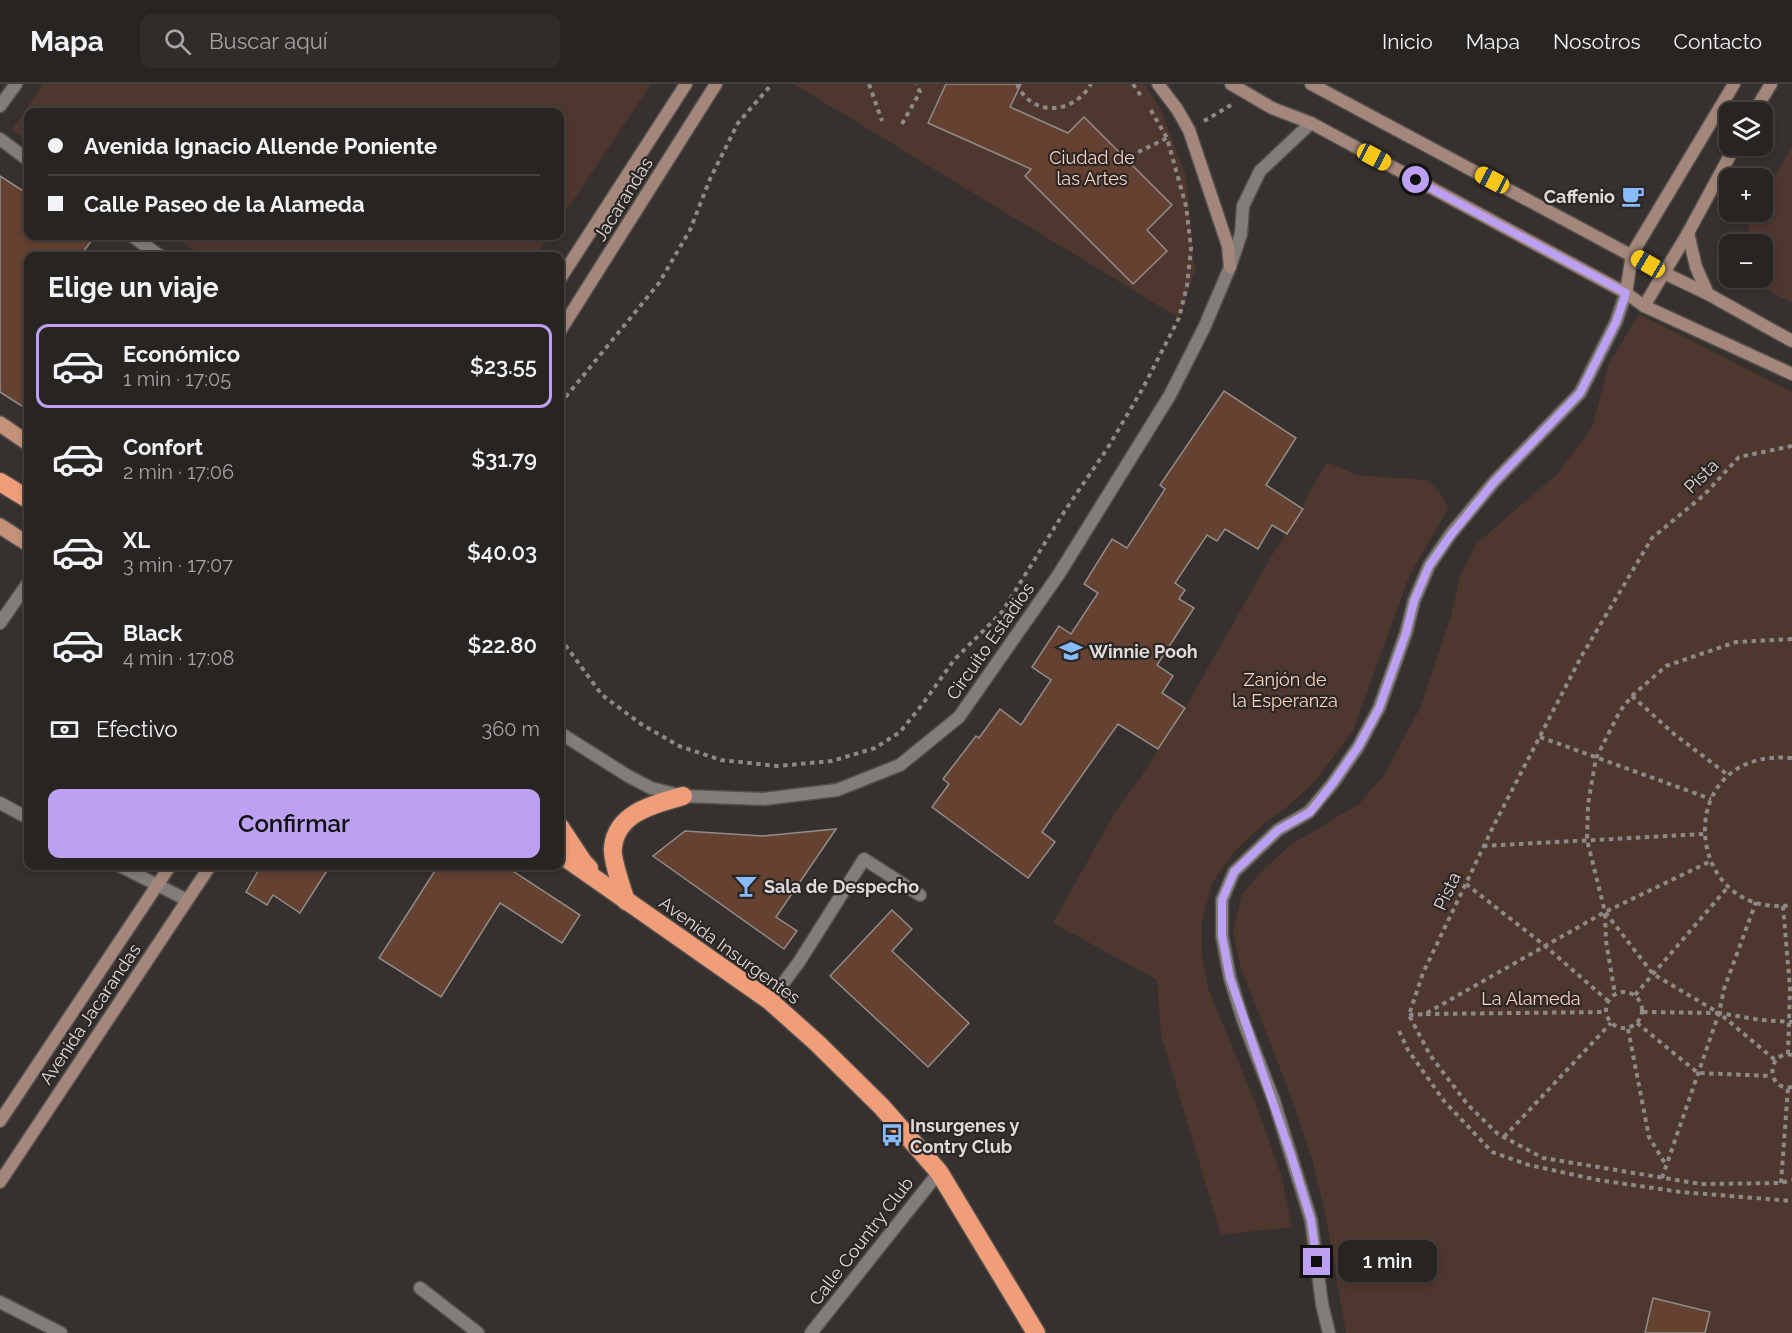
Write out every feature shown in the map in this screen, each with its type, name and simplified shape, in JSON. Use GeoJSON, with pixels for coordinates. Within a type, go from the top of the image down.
{"type":"FeatureCollection","features":[{"type":"Feature","properties":{"kind":"highway"},"geometry":{"type":"LineString","coordinates":[[0,482],[24,497]]}},
{"type":"Feature","properties":{"kind":"highway"},"geometry":{"type":"LineString","coordinates":[[626,901],[612,849],[618,828],[637,812],[683,796]]}},
{"type":"Feature","properties":{"kind":"highway"},"geometry":{"type":"LineString","coordinates":[[564,833],[583,862],[626,901]]}},
{"type":"Feature","properties":{"kind":"highway","name":"Avenida Insurgentes"},"geometry":{"type":"LineString","coordinates":[[564,857],[770,1001],[817,1043],[882,1107],[939,1172],[1036,1333]]}},
{"type":"Feature","properties":{"kind":"main road","name":"Jacarandas"},"geometry":{"type":"LineString","coordinates":[[564,273],[686,84]]}},
{"type":"Feature","properties":{"kind":"main road"},"geometry":{"type":"LineString","coordinates":[[1158,84],[1190,130],[1228,246],[1230,267]]}},
{"type":"Feature","properties":{"kind":"main road"},"geometry":{"type":"LineString","coordinates":[[1231,84],[1272,108],[1311,123],[1626,293],[1644,306],[1792,374]]}},
{"type":"Feature","properties":{"kind":"main road"},"geometry":{"type":"LineString","coordinates":[[1311,84],[1664,273],[1708,294],[1792,341]]}},
{"type":"Feature","properties":{"kind":"main road"},"geometry":{"type":"LineString","coordinates":[[1626,293],[1632,254],[1734,84]]}},
{"type":"Feature","properties":{"kind":"main road"},"geometry":{"type":"LineString","coordinates":[[1760,102],[1771,84]]}},
{"type":"Feature","properties":{"kind":"main road","name":"Jacarandas"},"geometry":{"type":"LineString","coordinates":[[564,326],[715,86]]}},
{"type":"Feature","properties":{"kind":"main road"},"geometry":{"type":"LineString","coordinates":[[1644,306],[1730,156]]}},
{"type":"Feature","properties":{"kind":"main road"},"geometry":{"type":"LineString","coordinates":[[1688,233],[1696,267],[1708,294]]}},
{"type":"Feature","properties":{"kind":"main road"},"geometry":{"type":"LineString","coordinates":[[0,424],[24,440]]}},
{"type":"Feature","properties":{"kind":"main road"},"geometry":{"type":"LineString","coordinates":[[0,526],[24,541]]}},
{"type":"Feature","properties":{"kind":"main road","name":"Avenida Jacarandas"},"geometry":{"type":"LineString","coordinates":[[0,1121],[167,870]]}},
{"type":"Feature","properties":{"kind":"main road","name":"Avenida Jacarandas"},"geometry":{"type":"LineString","coordinates":[[0,1182],[207,870]]}},
{"type":"Feature","properties":{"kind":"street"},"geometry":{"type":"LineString","coordinates":[[0,106],[16,84]]}},
{"type":"Feature","properties":{"kind":"street","name":"Circuito Estadios"},"geometry":{"type":"LineString","coordinates":[[564,736],[627,776],[651,788],[683,796],[764,799],[837,790],[900,765],[959,717],[1059,574],[1170,395],[1204,328],[1230,267],[1241,234],[1243,206],[1260,171],[1311,123]]}},
{"type":"Feature","properties":{"kind":"street"},"geometry":{"type":"LineString","coordinates":[[0,139],[24,157]]}},
{"type":"Feature","properties":{"kind":"street"},"geometry":{"type":"LineString","coordinates":[[138,240],[154,252]]}},
{"type":"Feature","properties":{"kind":"street"},"geometry":{"type":"LineString","coordinates":[[1329,1333],[1322,1304],[1311,1220],[1274,1101],[1243,1020],[1230,978],[1222,936],[1222,900],[1234,872],[1278,830],[1310,812],[1358,747],[1379,708],[1406,633],[1414,601],[1429,566],[1494,482],[1580,393],[1616,322],[1626,293]]}},
{"type":"Feature","properties":{"kind":"street"},"geometry":{"type":"LineString","coordinates":[[0,623],[24,589]]}},
{"type":"Feature","properties":{"kind":"street"},"geometry":{"type":"LineString","coordinates":[[0,803],[24,816]]}},
{"type":"Feature","properties":{"kind":"street"},"geometry":{"type":"LineString","coordinates":[[770,1001],[799,962],[864,859],[921,895]]}},
{"type":"Feature","properties":{"kind":"street"},"geometry":{"type":"LineString","coordinates":[[128,870],[187,900]]}},
{"type":"Feature","properties":{"kind":"street","name":"Calle Country Club"},"geometry":{"type":"LineString","coordinates":[[811,1333],[939,1172]]}},
{"type":"Feature","properties":{"kind":"street"},"geometry":{"type":"LineString","coordinates":[[420,1288],[478,1333]]}},
{"type":"Feature","properties":{"kind":"street"},"geometry":{"type":"LineString","coordinates":[[0,1302],[61,1333]]}},
{"type":"Feature","properties":{"kind":"path"},"geometry":{"type":"LineString","coordinates":[[564,399],[659,283],[690,230],[738,123],[772,84]]}},
{"type":"Feature","properties":{"kind":"path"},"geometry":{"type":"LineString","coordinates":[[869,84],[882,121]]}},
{"type":"Feature","properties":{"kind":"path"},"geometry":{"type":"LineString","coordinates":[[902,124],[921,92],[916,84]]}},
{"type":"Feature","properties":{"kind":"path"},"geometry":{"type":"LineString","coordinates":[[1017,84],[1029,100],[1046,108],[1063,107],[1079,100],[1091,84]]}},
{"type":"Feature","properties":{"kind":"path"},"geometry":{"type":"LineString","coordinates":[[564,643],[602,695],[641,724],[679,746],[722,760],[777,766],[832,761],[875,748],[900,732],[954,660],[1002,612],[1066,509],[1107,449],[1143,388],[1179,318],[1187,286],[1191,248],[1186,206],[1167,138],[1133,84]]}},
{"type":"Feature","properties":{"kind":"path","name":"Pista"},"geometry":{"type":"LineString","coordinates":[[1409,1016],[1423,973],[1483,846],[1581,657],[1652,538],[1704,495],[1738,457],[1792,446]]}},
{"type":"Feature","properties":{"kind":"path"},"geometry":{"type":"LineString","coordinates":[[1615,994],[1606,941],[1605,912],[1587,840],[1588,804],[1596,758],[1620,711],[1632,696],[1666,666],[1736,642],[1792,639]]}},
{"type":"Feature","properties":{"kind":"path"},"geometry":{"type":"LineString","coordinates":[[1632,696],[1674,734],[1728,775]]}},
{"type":"Feature","properties":{"kind":"path"},"geometry":{"type":"LineString","coordinates":[[1539,737],[1711,799]]}},
{"type":"Feature","properties":{"kind":"path"},"geometry":{"type":"LineString","coordinates":[[1792,758],[1773,757],[1750,762],[1728,775],[1711,799],[1705,814],[1704,834],[1711,861],[1728,887],[1740,896],[1764,905],[1792,905]]}},
{"type":"Feature","properties":{"kind":"path"},"geometry":{"type":"LineString","coordinates":[[1483,846],[1704,834]]}},
{"type":"Feature","properties":{"kind":"path"},"geometry":{"type":"LineString","coordinates":[[1425,1014],[1605,912],[1711,861]]}},
{"type":"Feature","properties":{"kind":"path"},"geometry":{"type":"LineString","coordinates":[[1466,884],[1544,945],[1607,1000]]}},
{"type":"Feature","properties":{"kind":"path"},"geometry":{"type":"LineString","coordinates":[[1635,995],[1728,887]]}},
{"type":"Feature","properties":{"kind":"path"},"geometry":{"type":"LineString","coordinates":[[1662,1178],[1719,1013],[1724,989],[1756,902]]}},
{"type":"Feature","properties":{"kind":"path"},"geometry":{"type":"LineString","coordinates":[[1781,1183],[1790,1088],[1778,1084],[1772,1076],[1772,1065],[1778,1057],[1790,1054],[1790,988],[1783,906]]}},
{"type":"Feature","properties":{"kind":"path"},"geometry":{"type":"LineString","coordinates":[[1605,912],[1653,974],[1719,1013],[1776,1060]]}},
{"type":"Feature","properties":{"kind":"path"},"geometry":{"type":"LineString","coordinates":[[1625,992],[1635,995],[1641,1002],[1643,1012],[1637,1023],[1628,1029],[1617,1028],[1605,1012],[1607,1000],[1615,994],[1625,992]]}},
{"type":"Feature","properties":{"kind":"path"},"geometry":{"type":"LineString","coordinates":[[1605,1012],[1409,1016],[1430,1054],[1468,1105],[1498,1134],[1544,1158],[1701,1184],[1781,1183],[1792,1180]]}},
{"type":"Feature","properties":{"kind":"path"},"geometry":{"type":"LineString","coordinates":[[1643,1012],[1719,1013],[1790,1022]]}},
{"type":"Feature","properties":{"kind":"path"},"geometry":{"type":"LineString","coordinates":[[1504,1137],[1611,1023]]}},
{"type":"Feature","properties":{"kind":"path"},"geometry":{"type":"LineString","coordinates":[[1637,1023],[1698,1073],[1772,1076]]}},
{"type":"Feature","properties":{"kind":"path"},"geometry":{"type":"LineString","coordinates":[[1628,1029],[1649,1137],[1666,1166]]}},
{"type":"Feature","properties":{"kind":"path"},"geometry":{"type":"LineString","coordinates":[[1399,1031],[1408,1050],[1444,1101],[1492,1152],[1528,1166],[1598,1180],[1681,1192],[1792,1201]]}},
{"type":"Feature","properties":{"kind":"green space"},"geometry":{"type":"Polygon","coordinates":[[[43,84],[651,84],[564,214],[564,108],[27,108],[43,84]]]}},
{"type":"Feature","properties":{"kind":"green space","name":"Ciudad de las Artes"},"geometry":{"type":"Polygon","coordinates":[[[794,84],[1144,84],[1160,108],[1186,176],[1195,271],[1179,318],[794,84]]]}},
{"type":"Feature","properties":{"kind":"green space"},"geometry":{"type":"Polygon","coordinates":[[[24,112],[24,138],[12,130],[24,112]]]}},
{"type":"Feature","properties":{"kind":"green space"},"geometry":{"type":"Polygon","coordinates":[[[1792,147],[1792,303],[1764,288],[1773,288],[1773,234],[1747,234],[1751,222],[1773,222],[1773,179],[1792,147]]]}},
{"type":"Feature","properties":{"kind":"green space"},"geometry":{"type":"Polygon","coordinates":[[[178,240],[546,240],[538,252],[198,252],[178,240]]]}},
{"type":"Feature","properties":{"kind":"green space","name":"La Alameda"},"geometry":{"type":"Polygon","coordinates":[[[1639,314],[1792,392],[1792,1333],[1346,1333],[1326,1217],[1313,1162],[1290,1094],[1241,968],[1233,930],[1242,895],[1261,872],[1289,846],[1359,804],[1384,775],[1420,708],[1450,619],[1460,577],[1476,544],[1557,474],[1592,428],[1609,364],[1639,314]]]}},
{"type":"Feature","properties":{"kind":"green space","name":"Zanjón de la Esperanza"},"geometry":{"type":"Polygon","coordinates":[[[1327,462],[1357,475],[1427,480],[1440,493],[1448,509],[1409,576],[1353,731],[1314,782],[1234,852],[1212,883],[1202,921],[1202,956],[1209,991],[1257,1107],[1281,1175],[1292,1227],[1221,1235],[1161,1035],[1157,980],[1053,923],[1115,812],[1139,780],[1185,708],[1272,555],[1303,509],[1307,496],[1327,462]]]}},
{"type":"Feature","properties":{"kind":"building"},"geometry":{"type":"Polygon","coordinates":[[[946,84],[1021,84],[1010,107],[1068,133],[1084,117],[1172,205],[1147,230],[1167,251],[1133,284],[1025,176],[1031,169],[928,123],[946,84]]]}},
{"type":"Feature","properties":{"kind":"building"},"geometry":{"type":"Polygon","coordinates":[[[0,176],[24,191],[24,240],[92,240],[83,252],[24,252],[24,407],[0,392],[0,176]]]}},
{"type":"Feature","properties":{"kind":"building"},"geometry":{"type":"Polygon","coordinates":[[[1224,391],[1296,438],[1266,485],[1303,509],[1287,534],[1272,525],[1258,549],[1225,529],[1217,541],[1207,535],[1175,583],[1185,590],[1179,599],[1194,608],[1157,665],[1173,676],[1162,693],[1185,708],[1158,749],[1118,724],[1042,832],[1055,842],[1028,878],[932,807],[949,784],[943,779],[976,736],[979,738],[1000,709],[1021,725],[1051,680],[1032,667],[1059,626],[1071,634],[1098,593],[1084,584],[1112,539],[1127,548],[1165,489],[1160,485],[1224,391]]]}},
{"type":"Feature","properties":{"kind":"building","name":"Sala de Despecho"},"geometry":{"type":"Polygon","coordinates":[[[836,829],[776,917],[797,931],[784,949],[653,856],[685,831],[763,836],[836,829]]]}},
{"type":"Feature","properties":{"kind":"building"},"geometry":{"type":"Polygon","coordinates":[[[259,870],[327,870],[300,913],[273,895],[267,905],[246,892],[259,870]]]}},
{"type":"Feature","properties":{"kind":"building"},"geometry":{"type":"Polygon","coordinates":[[[435,870],[511,870],[580,915],[562,943],[500,903],[441,997],[379,958],[435,870]]]}},
{"type":"Feature","properties":{"kind":"building"},"geometry":{"type":"Polygon","coordinates":[[[892,910],[912,929],[892,951],[969,1023],[928,1067],[830,976],[892,910]]]}},
{"type":"Feature","properties":{"kind":"building"},"geometry":{"type":"Polygon","coordinates":[[[1653,1298],[1710,1312],[1705,1333],[1645,1333],[1653,1298]]]}},
{"type":"Feature","properties":{"kind":"place","name":"Caffenio"},"geometry":{"type":"Point","coordinates":[1633,196]}},
{"type":"Feature","properties":{"kind":"place","name":"Winnie Pooh"},"geometry":{"type":"Point","coordinates":[1071,651]}},
{"type":"Feature","properties":{"kind":"place","name":"Sala de Despecho"},"geometry":{"type":"Point","coordinates":[746,886]}},
{"type":"Feature","properties":{"kind":"place","name":"Insurgenes y Contry Club"},"geometry":{"type":"Point","coordinates":[892,1135]}},
{"type":"Feature","properties":{"kind":"route"},"geometry":{"type":"LineString","coordinates":[[1317,1262],[1311,1220],[1274,1101],[1243,1020],[1230,978],[1222,936],[1222,900],[1234,872],[1278,830],[1310,812],[1358,747],[1379,708],[1406,633],[1414,601],[1429,566],[1494,482],[1580,393],[1599,359],[1626,293],[1416,180]]}}]}
